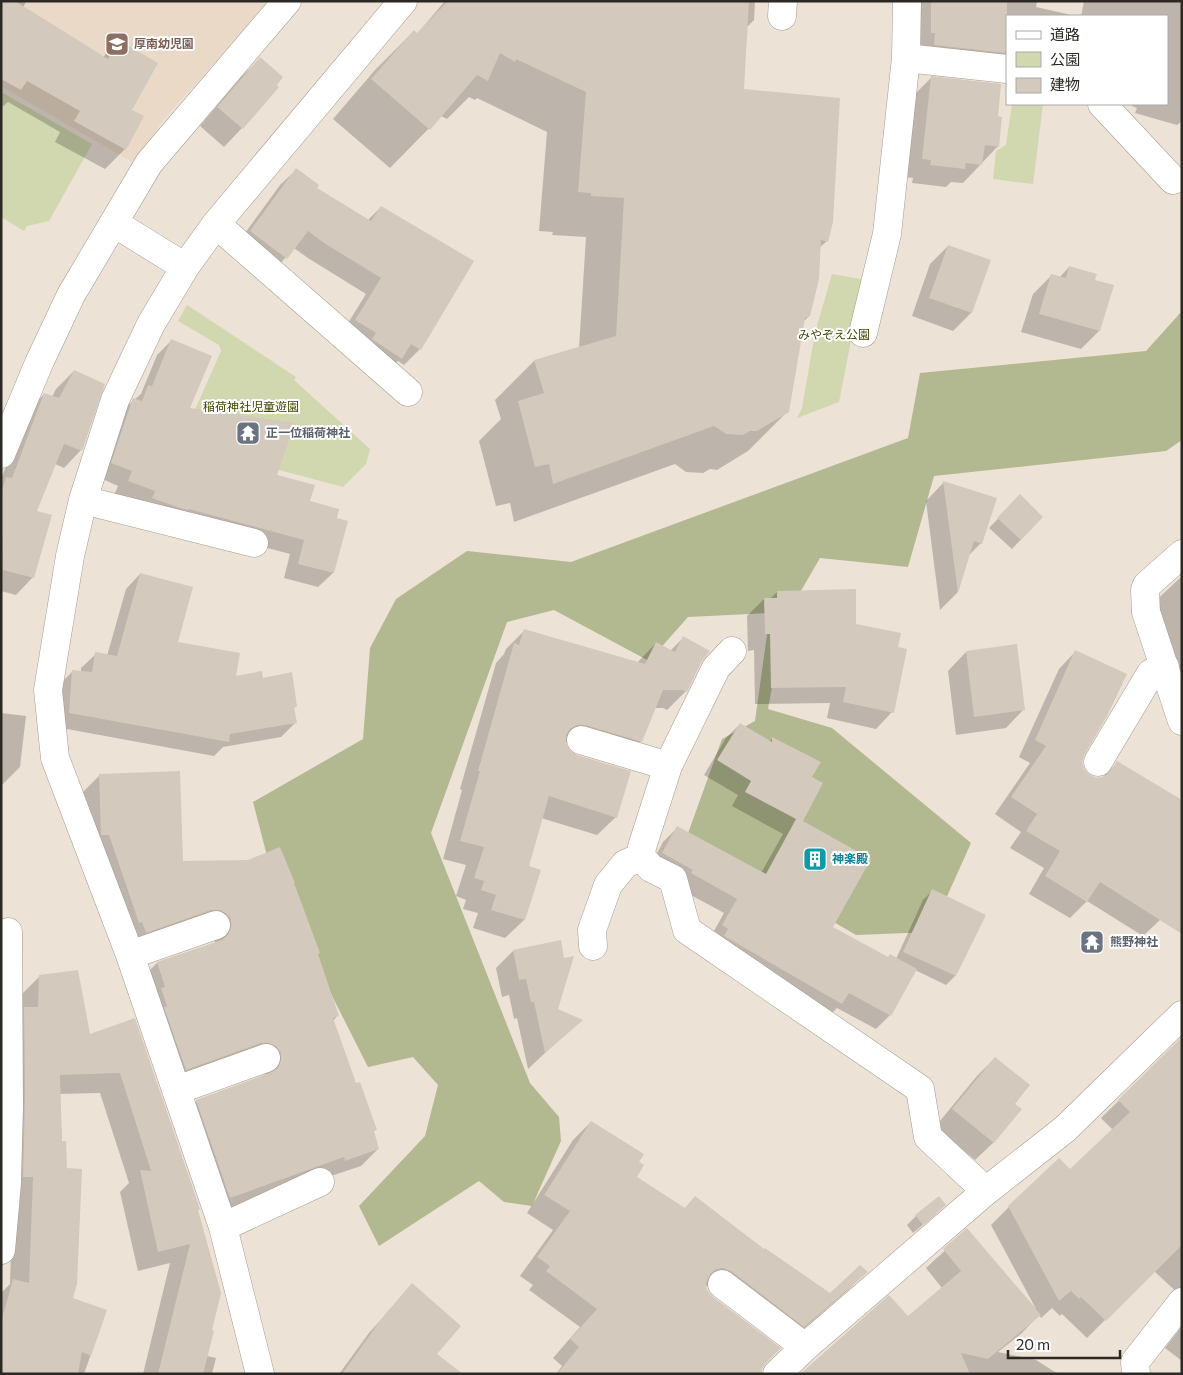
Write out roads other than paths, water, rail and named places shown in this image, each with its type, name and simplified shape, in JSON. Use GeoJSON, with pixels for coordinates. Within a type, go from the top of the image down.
{"type":"FeatureCollection","features":[{"type":"Feature","properties":{"kind":"street"},"geometry":{"type":"LineString","coordinates":[[1,454],[39,363],[71,295],[149,163],[287,1]]}},
{"type":"Feature","properties":{"kind":"street"},"geometry":{"type":"LineString","coordinates":[[260,1374],[223,1227],[130,955],[55,758],[48,690],[70,556],[83,500],[115,400],[151,324],[185,267],[216,224],[403,1]]}},
{"type":"Feature","properties":{"kind":"street"},"geometry":{"type":"LineString","coordinates":[[863,333],[887,234],[906,58],[907,1]]}},
{"type":"Feature","properties":{"kind":"street"},"geometry":{"type":"LineString","coordinates":[[906,58],[1006,70]]}},
{"type":"Feature","properties":{"kind":"street"},"geometry":{"type":"LineString","coordinates":[[1103,105],[1174,180]]}},
{"type":"Feature","properties":{"kind":"street"},"geometry":{"type":"LineString","coordinates":[[114,223],[185,267]]}},
{"type":"Feature","properties":{"kind":"street"},"geometry":{"type":"LineString","coordinates":[[216,224],[408,392]]}},
{"type":"Feature","properties":{"kind":"street"},"geometry":{"type":"LineString","coordinates":[[83,500],[254,543]]}},
{"type":"Feature","properties":{"kind":"street"},"geometry":{"type":"LineString","coordinates":[[1182,554],[1147,584],[1145,590],[1146,612],[1182,721]]}},
{"type":"Feature","properties":{"kind":"street"},"geometry":{"type":"LineString","coordinates":[[732,651],[716,668],[668,766],[642,847],[641,857],[651,868],[673,879],[687,930],[920,1090],[928,1137],[986,1191]]}},
{"type":"Feature","properties":{"kind":"street"},"geometry":{"type":"LineString","coordinates":[[1098,762],[1151,673],[1165,667]]}},
{"type":"Feature","properties":{"kind":"street"},"geometry":{"type":"LineString","coordinates":[[581,740],[668,766]]}},
{"type":"Feature","properties":{"kind":"street"},"geometry":{"type":"LineString","coordinates":[[593,946],[592,930],[608,885],[625,864],[641,857]]}},
{"type":"Feature","properties":{"kind":"street"},"geometry":{"type":"LineString","coordinates":[[130,955],[216,925]]}},
{"type":"Feature","properties":{"kind":"street"},"geometry":{"type":"LineString","coordinates":[[1,1250],[7,1183],[5,1106],[8,932]]}},
{"type":"Feature","properties":{"kind":"street"},"geometry":{"type":"LineString","coordinates":[[777,1374],[805,1347],[986,1191],[1065,1129],[1182,1015]]}},
{"type":"Feature","properties":{"kind":"street"},"geometry":{"type":"LineString","coordinates":[[177,1090],[266,1058]]}},
{"type":"Feature","properties":{"kind":"street"},"geometry":{"type":"LineString","coordinates":[[223,1227],[320,1182]]}},
{"type":"Feature","properties":{"kind":"street"},"geometry":{"type":"LineString","coordinates":[[722,1284],[805,1347]]}},
{"type":"Feature","properties":{"kind":"street"},"geometry":{"type":"LineString","coordinates":[[1136,1374],[1136,1362],[1182,1302]]}},
{"type":"Feature","properties":{"kind":"place","name":"厚南幼児園"},"geometry":{"type":"Point","coordinates":[117,44]}},
{"type":"Feature","properties":{"kind":"place","name":"正一位稲荷神社"},"geometry":{"type":"Point","coordinates":[248,433]}},
{"type":"Feature","properties":{"kind":"place","name":"神楽殿"},"geometry":{"type":"Point","coordinates":[815,859]}},
{"type":"Feature","properties":{"kind":"place","name":"熊野神社"},"geometry":{"type":"Point","coordinates":[1092,942]}},
{"type":"Feature","properties":{"kind":"park label","name":"みやぞえ公園"},"geometry":{"type":"Point","coordinates":[834,335]}},
{"type":"Feature","properties":{"kind":"park label","name":"稲荷神社児童遊園"},"geometry":{"type":"Point","coordinates":[251,407]}}]}
